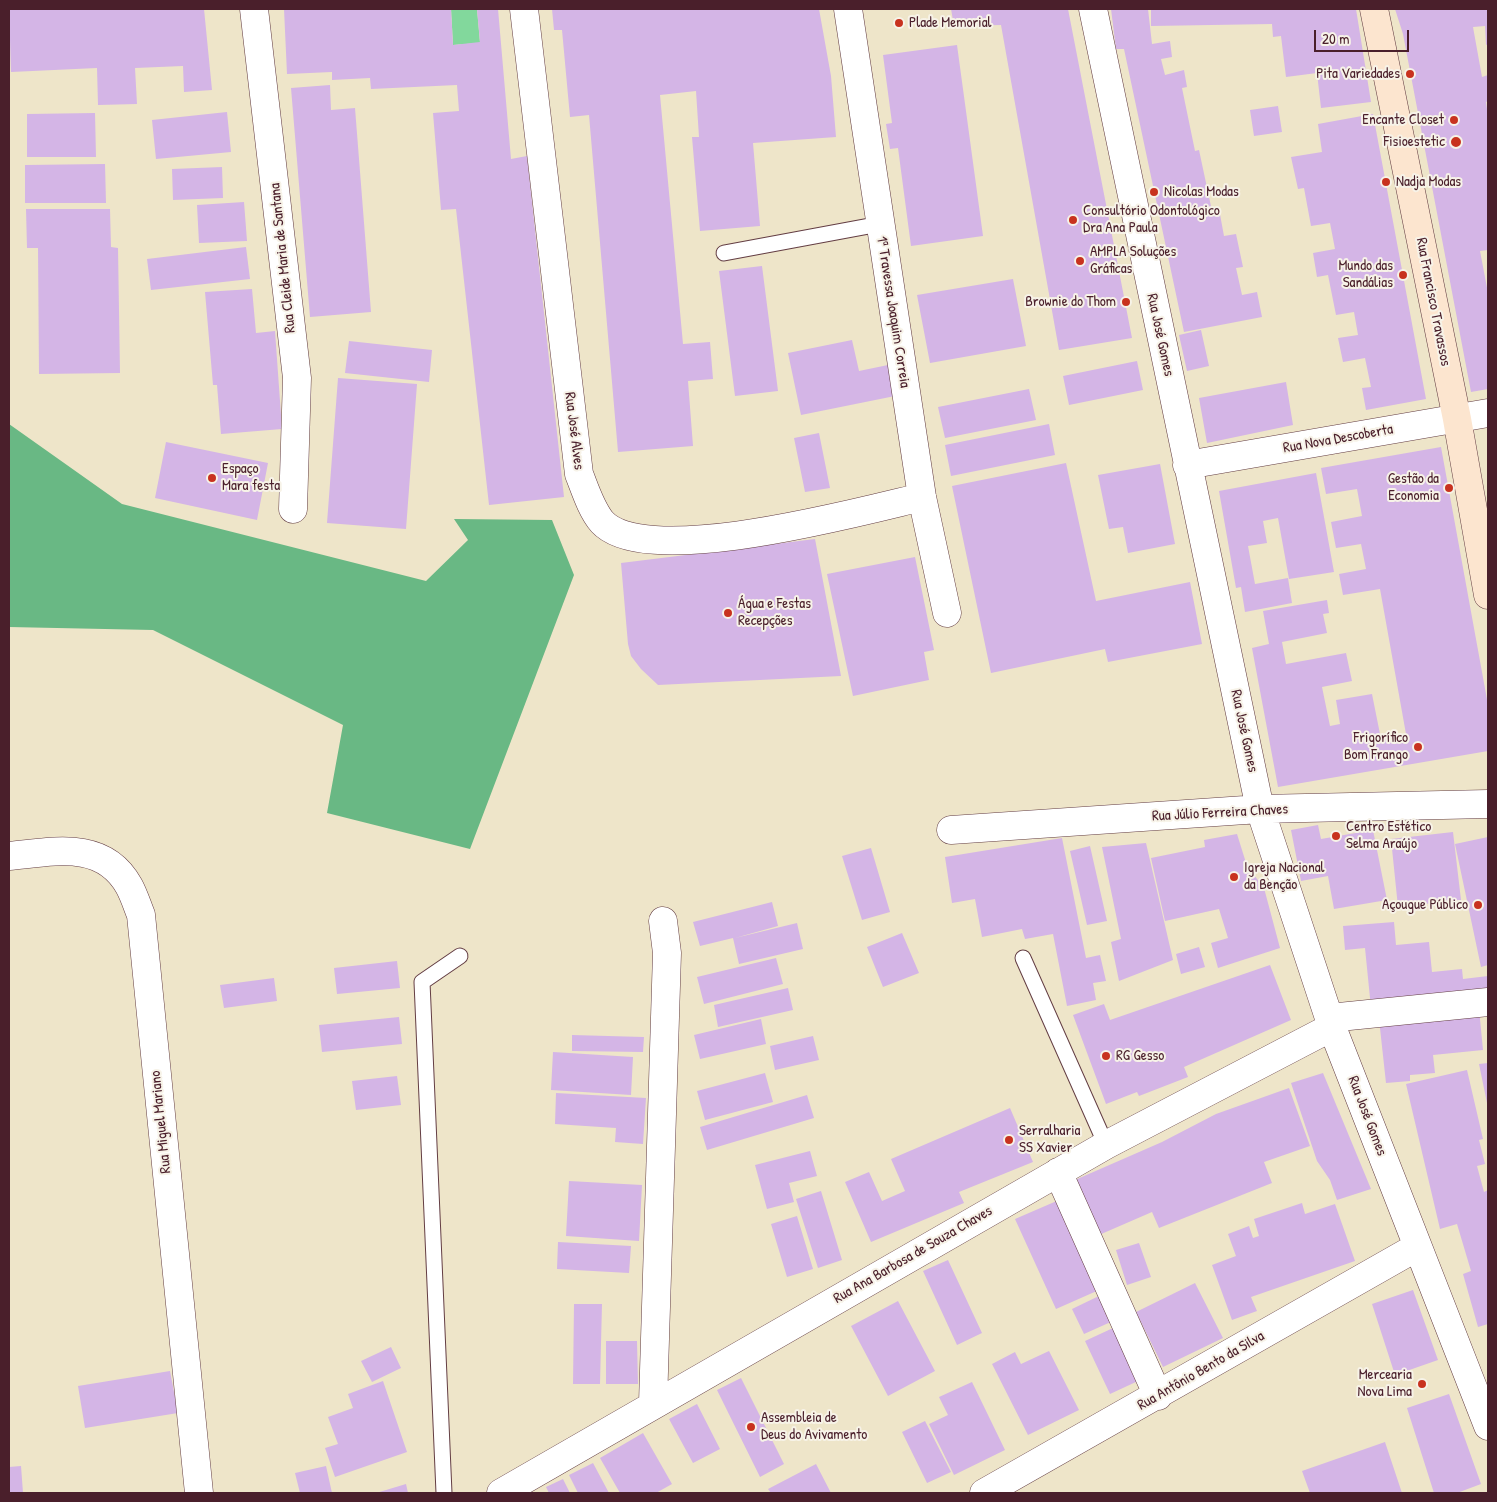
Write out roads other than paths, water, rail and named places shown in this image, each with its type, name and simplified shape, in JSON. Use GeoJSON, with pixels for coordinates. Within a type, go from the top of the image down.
{"type":"FeatureCollection","features":[{"type":"Feature","properties":{"kind":"street","name":"Rua Cleide Maria de Santana"},"geometry":{"type":"LineString","coordinates":[[254,9],[296,378],[293,509]]}},
{"type":"Feature","properties":{"kind":"street","name":"Rua José Alves"},"geometry":{"type":"LineString","coordinates":[[524,9],[579,474],[591,503],[603,522],[626,536],[640,539],[699,539],[768,532],[922,497]]}},
{"type":"Feature","properties":{"kind":"street","name":"1ª Travessa Joaquim Correia"},"geometry":{"type":"LineString","coordinates":[[848,9],[922,497],[947,613]]}},
{"type":"Feature","properties":{"kind":"street","name":"Rua José Gomes"},"geometry":{"type":"LineString","coordinates":[[1093,9],[1260,809],[1330,1022],[1488,1426]]}},
{"type":"Feature","properties":{"kind":"street","name":"Rua Francisco Travassos"},"geometry":{"type":"LineString","coordinates":[[1374,9],[1457,419],[1488,595]]}},
{"type":"Feature","properties":{"kind":"street","name":"Rua Nova Descoberta"},"geometry":{"type":"LineString","coordinates":[[1187,465],[1488,413]]}},
{"type":"Feature","properties":{"kind":"street","name":"Rua Júlio Ferreira Chaves"},"geometry":{"type":"LineString","coordinates":[[951,830],[1260,809],[1488,804]]}},
{"type":"Feature","properties":{"kind":"street","name":"Rua Miguel Mariano"},"geometry":{"type":"LineString","coordinates":[[9,856],[70,850],[94,854],[111,865],[128,885],[141,915],[199,1493]]}},
{"type":"Feature","properties":{"kind":"street"},"geometry":{"type":"LineString","coordinates":[[653,1403],[667,953],[663,921]]}},
{"type":"Feature","properties":{"kind":"street"},"geometry":{"type":"LineString","coordinates":[[1330,1022],[1488,1002]]}},
{"type":"Feature","properties":{"kind":"street","name":"Rua Ana Barbosa de Souza Chaves"},"geometry":{"type":"LineString","coordinates":[[501,1493],[653,1403],[1058,1172],[1330,1022]]}},
{"type":"Feature","properties":{"kind":"street"},"geometry":{"type":"LineString","coordinates":[[1058,1172],[1158,1396]]}},
{"type":"Feature","properties":{"kind":"street","name":"Rua Antônio Bento da Silva"},"geometry":{"type":"LineString","coordinates":[[984,1493],[1158,1396],[1417,1247]]}},
{"type":"Feature","properties":{"kind":"lane"},"geometry":{"type":"LineString","coordinates":[[724,253],[880,224]]}},
{"type":"Feature","properties":{"kind":"lane"},"geometry":{"type":"LineString","coordinates":[[444,1493],[422,982],[460,956]]}},
{"type":"Feature","properties":{"kind":"lane"},"geometry":{"type":"LineString","coordinates":[[1023,958],[1106,1145]]}},
{"type":"Feature","properties":{"kind":"place","name":"Plade Memorial"},"geometry":{"type":"Point","coordinates":[899,23]}},
{"type":"Feature","properties":{"kind":"place","name":"Pita Variedades"},"geometry":{"type":"Point","coordinates":[1410,74]}},
{"type":"Feature","properties":{"kind":"place","name":"Encante Closet"},"geometry":{"type":"Point","coordinates":[1454,120]}},
{"type":"Feature","properties":{"kind":"place","name":"Fisioestetic"},"geometry":{"type":"Point","coordinates":[1456,142]}},
{"type":"Feature","properties":{"kind":"place","name":"Nadja Modas"},"geometry":{"type":"Point","coordinates":[1386,182]}},
{"type":"Feature","properties":{"kind":"place","name":"Nicolas Modas"},"geometry":{"type":"Point","coordinates":[1154,192]}},
{"type":"Feature","properties":{"kind":"place","name":"Consultório Odontológico Dra Ana Paula"},"geometry":{"type":"Point","coordinates":[1073,220]}},
{"type":"Feature","properties":{"kind":"place","name":"AMPLA Soluções Gráficas"},"geometry":{"type":"Point","coordinates":[1080,261]}},
{"type":"Feature","properties":{"kind":"place","name":"Mundo das Sandálias"},"geometry":{"type":"Point","coordinates":[1403,275]}},
{"type":"Feature","properties":{"kind":"place","name":"Brownie do Thom"},"geometry":{"type":"Point","coordinates":[1126,302]}},
{"type":"Feature","properties":{"kind":"place","name":"Espaço Mara festa"},"geometry":{"type":"Point","coordinates":[212,478]}},
{"type":"Feature","properties":{"kind":"place","name":"Gestão da Economia"},"geometry":{"type":"Point","coordinates":[1449,488]}},
{"type":"Feature","properties":{"kind":"place","name":"Água e Festas Recepções"},"geometry":{"type":"Point","coordinates":[728,613]}},
{"type":"Feature","properties":{"kind":"place","name":"Frigorífico Bom Frango"},"geometry":{"type":"Point","coordinates":[1418,747]}},
{"type":"Feature","properties":{"kind":"place","name":"Centro Estético Selma Araújo"},"geometry":{"type":"Point","coordinates":[1336,836]}},
{"type":"Feature","properties":{"kind":"place","name":"Igreja Nacional da Benção"},"geometry":{"type":"Point","coordinates":[1234,877]}},
{"type":"Feature","properties":{"kind":"place","name":"Açougue Público"},"geometry":{"type":"Point","coordinates":[1478,905]}},
{"type":"Feature","properties":{"kind":"place","name":"RG Gesso"},"geometry":{"type":"Point","coordinates":[1106,1056]}},
{"type":"Feature","properties":{"kind":"place","name":"Serralharia SS Xavier"},"geometry":{"type":"Point","coordinates":[1009,1140]}},
{"type":"Feature","properties":{"kind":"place","name":"Mercearia Nova Lima"},"geometry":{"type":"Point","coordinates":[1422,1384]}},
{"type":"Feature","properties":{"kind":"place","name":"Assembleia de Deus do Avivamento"},"geometry":{"type":"Point","coordinates":[751,1427]}}]}
